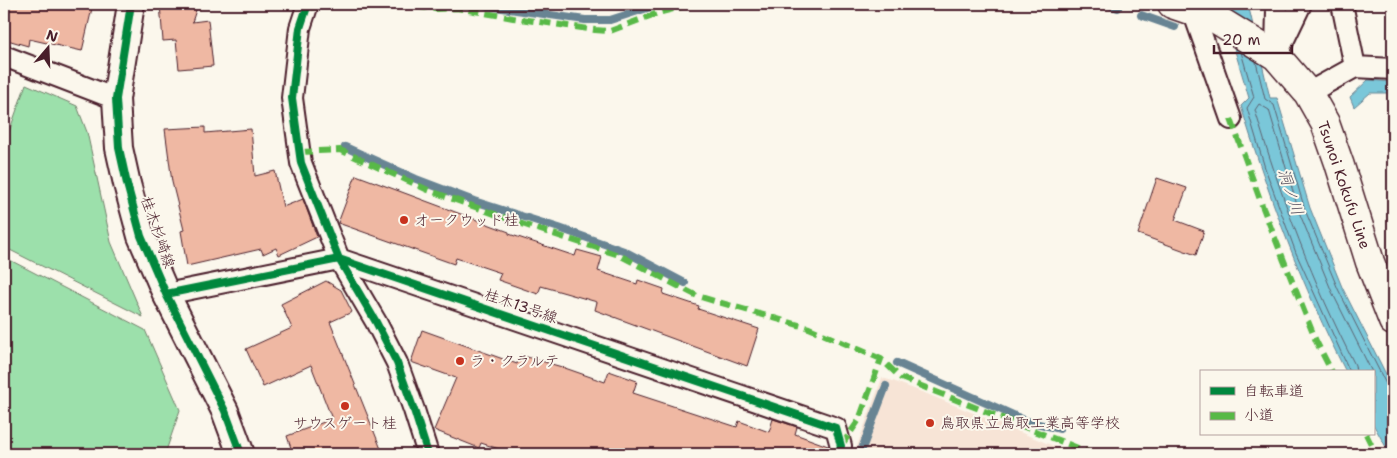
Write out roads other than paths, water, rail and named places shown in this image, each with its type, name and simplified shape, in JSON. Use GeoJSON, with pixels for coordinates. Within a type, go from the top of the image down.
{"type":"FeatureCollection","features":[{"type":"Feature","properties":{"kind":"main road","name":"Tsunoi Kokufu Line"},"geometry":{"type":"LineString","coordinates":[[1194,9],[1282,62],[1308,93],[1325,123],[1370,262],[1393,321]]}},
{"type":"Feature","properties":{"kind":"street","name":"桂木杉崎線"},"geometry":{"type":"LineString","coordinates":[[131,4],[116,99],[119,148],[127,184],[141,236],[166,294],[225,411],[242,454]]}},
{"type":"Feature","properties":{"kind":"street"},"geometry":{"type":"LineString","coordinates":[[308,4],[300,28],[292,98],[301,163],[340,259],[397,363],[428,454]]}},
{"type":"Feature","properties":{"kind":"street"},"geometry":{"type":"LineString","coordinates":[[1275,4],[1282,62]]}},
{"type":"Feature","properties":{"kind":"street"},"geometry":{"type":"LineString","coordinates":[[1282,62],[1300,4]]}},
{"type":"Feature","properties":{"kind":"street"},"geometry":{"type":"LineString","coordinates":[[1342,4],[1356,67]]}},
{"type":"Feature","properties":{"kind":"street"},"geometry":{"type":"LineString","coordinates":[[1194,9],[1231,119]]}},
{"type":"Feature","properties":{"kind":"street"},"geometry":{"type":"LineString","coordinates":[[4,56],[116,99]]}},
{"type":"Feature","properties":{"kind":"street"},"geometry":{"type":"LineString","coordinates":[[1308,93],[1356,67],[1393,69]]}},
{"type":"Feature","properties":{"kind":"street"},"geometry":{"type":"LineString","coordinates":[[166,294],[340,259]]}},
{"type":"Feature","properties":{"kind":"street","name":"桂木13号線"},"geometry":{"type":"LineString","coordinates":[[340,259],[836,428],[841,446],[838,454]]}},
{"type":"Feature","properties":{"kind":"water","name":"洞ノ川"},"geometry":{"type":"Polygon","coordinates":[[[1221,4],[1248,4],[1270,98],[1277,98],[1310,208],[1342,287],[1393,388],[1393,454],[1390,454],[1374,426],[1374,370],[1345,370],[1301,274],[1263,174],[1241,106],[1249,98],[1221,4]]]}},
{"type":"Feature","properties":{"kind":"water"},"geometry":{"type":"Polygon","coordinates":[[[1368,80],[1393,82],[1393,93],[1370,93],[1354,107],[1350,97],[1368,80]]]}},
{"type":"Feature","properties":{"kind":"waterway"},"geometry":{"type":"LineString","coordinates":[[474,4],[585,20],[610,20],[660,4]]}},
{"type":"Feature","properties":{"kind":"waterway"},"geometry":{"type":"LineString","coordinates":[[1107,4],[1118,8]]}},
{"type":"Feature","properties":{"kind":"waterway"},"geometry":{"type":"LineString","coordinates":[[1141,15],[1175,27]]}},
{"type":"Feature","properties":{"kind":"waterway"},"geometry":{"type":"LineString","coordinates":[[345,147],[416,179],[474,201],[624,251],[685,283]]}},
{"type":"Feature","properties":{"kind":"waterway"},"geometry":{"type":"LineString","coordinates":[[897,363],[1024,420],[1059,429]]}},
{"type":"Feature","properties":{"kind":"waterway"},"geometry":{"type":"LineString","coordinates":[[860,454],[886,386]]}},
{"type":"Feature","properties":{"kind":"place","name":"オークウッド桂"},"geometry":{"type":"Point","coordinates":[404,220]}},
{"type":"Feature","properties":{"kind":"place","name":"ラ・クラルテ"},"geometry":{"type":"Point","coordinates":[460,361]}},
{"type":"Feature","properties":{"kind":"place","name":"サウスゲート桂"},"geometry":{"type":"Point","coordinates":[345,406]}},
{"type":"Feature","properties":{"kind":"place","name":"鳥取県立鳥取工業高等学校"},"geometry":{"type":"Point","coordinates":[930,423]}}]}
